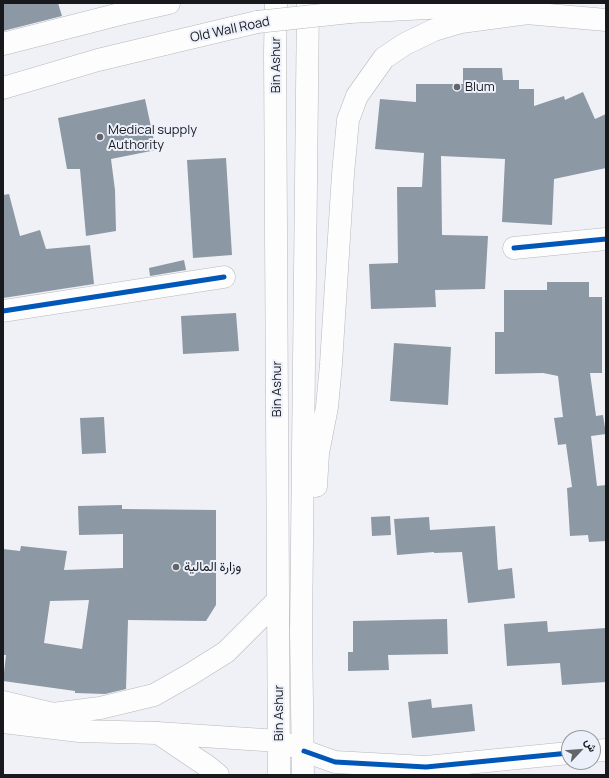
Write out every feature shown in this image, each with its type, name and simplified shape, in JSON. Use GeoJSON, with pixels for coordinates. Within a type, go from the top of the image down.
{"type":"FeatureCollection","features":[{"type":"Feature","properties":{"kind":"main road"},"geometry":{"type":"LineString","coordinates":[[120,14],[140,3]]}},
{"type":"Feature","properties":{"kind":"main road"},"geometry":{"type":"LineString","coordinates":[[3,44],[169,3]]}},
{"type":"Feature","properties":{"kind":"main road","name":"Bin Ashur"},"geometry":{"type":"LineString","coordinates":[[276,3],[279,775]]}},
{"type":"Feature","properties":{"kind":"main road"},"geometry":{"type":"LineString","coordinates":[[303,775],[304,751],[301,632],[308,3]]}},
{"type":"Feature","properties":{"kind":"main road","name":"Old Wall Road"},"geometry":{"type":"LineString","coordinates":[[3,88],[98,60],[258,22],[350,12],[447,7],[606,20]]}},
{"type":"Feature","properties":{"kind":"main road"},"geometry":{"type":"LineString","coordinates":[[301,632],[313,521],[318,453],[327,407],[329,386],[342,182],[348,120],[357,96],[384,58],[405,44],[434,30],[461,22],[528,13]]}},
{"type":"Feature","properties":{"kind":"main road"},"geometry":{"type":"LineString","coordinates":[[514,248],[606,238]]}},
{"type":"Feature","properties":{"kind":"main road"},"geometry":{"type":"LineString","coordinates":[[3,311],[224,277]]}},
{"type":"Feature","properties":{"kind":"main road"},"geometry":{"type":"LineString","coordinates":[[3,702],[53,714],[100,708],[154,695],[226,652],[278,600]]}},
{"type":"Feature","properties":{"kind":"main road"},"geometry":{"type":"LineString","coordinates":[[3,722],[79,731],[157,733],[279,741],[335,762],[427,771],[561,755]]}},
{"type":"Feature","properties":{"kind":"main road"},"geometry":{"type":"LineString","coordinates":[[157,733],[218,775]]}},
{"type":"Feature","properties":{"kind":"building"},"geometry":{"type":"Polygon","coordinates":[[[3,3],[58,3],[62,16],[3,31],[3,3]]]}},
{"type":"Feature","properties":{"kind":"building"},"geometry":{"type":"Polygon","coordinates":[[[463,68],[502,68],[503,80],[519,80],[519,89],[534,89],[534,106],[564,96],[565,100],[583,92],[595,119],[606,114],[606,168],[554,179],[552,225],[502,222],[505,159],[441,156],[442,235],[488,236],[485,289],[435,290],[436,307],[371,309],[369,264],[398,263],[397,187],[422,187],[424,153],[375,149],[380,99],[416,102],[416,84],[463,84],[463,68]]]}},
{"type":"Feature","properties":{"kind":"building"},"geometry":{"type":"Polygon","coordinates":[[[145,99],[156,150],[111,159],[115,190],[116,231],[86,236],[80,169],[67,169],[58,118],[145,99]]]}},
{"type":"Feature","properties":{"kind":"building"},"geometry":{"type":"Polygon","coordinates":[[[226,158],[232,255],[193,258],[187,160],[226,158]]]}},
{"type":"Feature","properties":{"kind":"building"},"geometry":{"type":"Polygon","coordinates":[[[9,194],[20,236],[40,230],[46,249],[90,245],[94,284],[3,298],[3,195],[9,194]]]}},
{"type":"Feature","properties":{"kind":"building"},"geometry":{"type":"Polygon","coordinates":[[[184,260],[186,270],[150,276],[149,268],[184,260]]]}},
{"type":"Feature","properties":{"kind":"building"},"geometry":{"type":"Polygon","coordinates":[[[547,282],[589,282],[589,297],[602,297],[602,373],[590,373],[596,416],[603,415],[606,434],[591,436],[597,486],[606,485],[606,541],[589,542],[588,535],[570,536],[567,488],[572,487],[566,444],[558,445],[554,418],[563,417],[558,376],[543,373],[495,374],[495,332],[504,332],[504,290],[547,290],[547,282]]]}},
{"type":"Feature","properties":{"kind":"building"},"geometry":{"type":"Polygon","coordinates":[[[236,313],[239,351],[183,354],[181,316],[236,313]]]}},
{"type":"Feature","properties":{"kind":"building"},"geometry":{"type":"Polygon","coordinates":[[[394,343],[451,347],[448,405],[390,401],[394,343]]]}},
{"type":"Feature","properties":{"kind":"building"},"geometry":{"type":"Polygon","coordinates":[[[104,417],[106,453],[82,454],[80,418],[104,417]]]}},
{"type":"Feature","properties":{"kind":"building"},"geometry":{"type":"Polygon","coordinates":[[[122,505],[122,509],[216,510],[216,605],[206,621],[128,620],[126,689],[105,694],[75,693],[75,691],[3,681],[6,655],[3,655],[3,549],[20,551],[21,546],[67,551],[64,570],[123,568],[123,534],[79,535],[78,506],[122,505]],[[89,600],[50,601],[44,643],[82,649],[89,600]]]}},
{"type":"Feature","properties":{"kind":"building"},"geometry":{"type":"Polygon","coordinates":[[[390,516],[391,535],[372,536],[371,517],[390,516]]]}},
{"type":"Feature","properties":{"kind":"building"},"geometry":{"type":"Polygon","coordinates":[[[429,517],[430,530],[495,526],[498,570],[512,568],[515,598],[468,603],[462,552],[434,552],[397,555],[394,519],[429,517]]]}},
{"type":"Feature","properties":{"kind":"building"},"geometry":{"type":"Polygon","coordinates":[[[447,619],[448,654],[388,655],[389,670],[348,671],[348,652],[353,652],[353,621],[447,619]]]}},
{"type":"Feature","properties":{"kind":"building"},"geometry":{"type":"Polygon","coordinates":[[[547,621],[548,632],[606,628],[606,682],[562,685],[560,663],[507,666],[504,624],[547,621]]]}},
{"type":"Feature","properties":{"kind":"building"},"geometry":{"type":"Polygon","coordinates":[[[431,699],[432,708],[472,704],[475,731],[412,738],[408,702],[431,699]]]}},
{"type":"Feature","properties":{"kind":"cycle path"},"geometry":{"type":"LineString","coordinates":[[514,248],[606,239]]}},
{"type":"Feature","properties":{"kind":"cycle path"},"geometry":{"type":"LineString","coordinates":[[3,311],[224,277]]}},
{"type":"Feature","properties":{"kind":"cycle path"},"geometry":{"type":"LineString","coordinates":[[304,751],[335,762],[426,767],[561,754]]}},
{"type":"Feature","properties":{"kind":"place","name":"Blum"},"geometry":{"type":"Point","coordinates":[457,87]}},
{"type":"Feature","properties":{"kind":"place","name":"Medical supply Authority"},"geometry":{"type":"Point","coordinates":[100,137]}},
{"type":"Feature","properties":{"kind":"place","name":"وزارة المالية"},"geometry":{"type":"Point","coordinates":[176,567]}}]}
